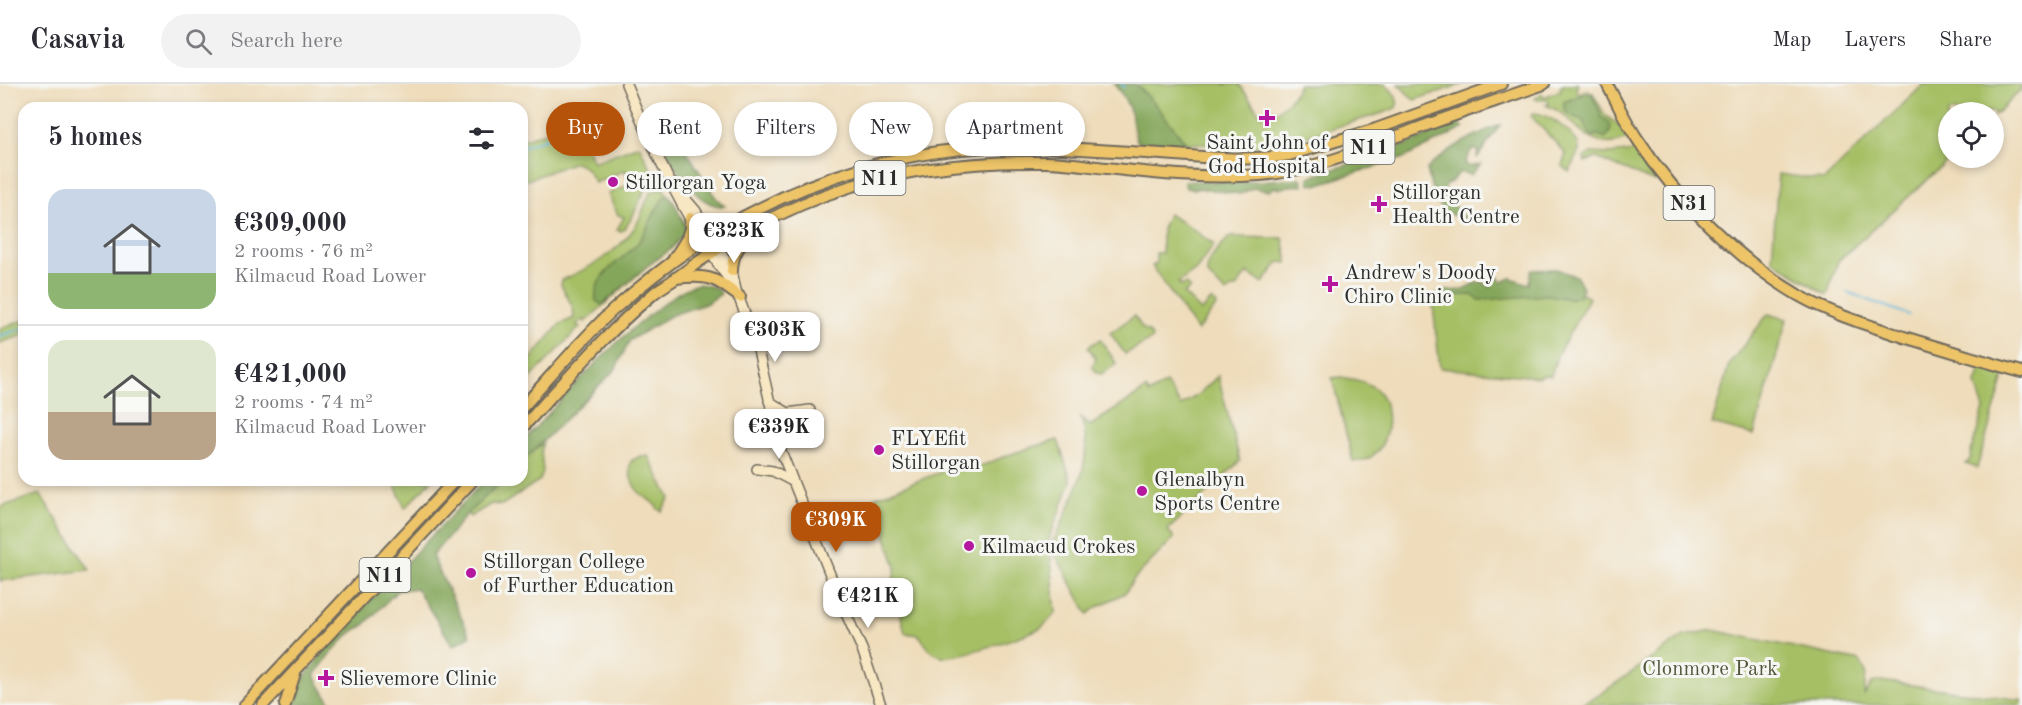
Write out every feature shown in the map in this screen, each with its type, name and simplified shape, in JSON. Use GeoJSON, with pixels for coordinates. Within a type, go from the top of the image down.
{"type":"FeatureCollection","features":[{"type":"Feature","properties":{"kind":"highway","name":"N11"},"geometry":{"type":"LineString","coordinates":[[528,402],[611,312],[669,265],[707,238],[777,199],[840,174],[917,154],[996,147],[1038,147],[1214,158],[1276,157],[1376,129],[1501,84]]}},
{"type":"Feature","properties":{"kind":"highway","name":"N11"},"geometry":{"type":"LineString","coordinates":[[528,421],[573,372],[654,293],[715,250],[804,202],[865,182],[932,167],[964,164],[1048,162],[1186,175],[1246,176],[1280,172],[1354,153],[1544,84]]}},
{"type":"Feature","properties":{"kind":"highway","name":"N31"},"geometry":{"type":"LineString","coordinates":[[1598,84],[1610,86],[1638,140],[1673,185],[1746,259],[1798,295],[1854,321],[2022,372]]}},
{"type":"Feature","properties":{"kind":"highway"},"geometry":{"type":"LineString","coordinates":[[669,265],[688,234],[690,218]]}},
{"type":"Feature","properties":{"kind":"highway"},"geometry":{"type":"LineString","coordinates":[[732,272],[736,250],[754,227]]}},
{"type":"Feature","properties":{"kind":"highway"},"geometry":{"type":"LineString","coordinates":[[675,278],[712,278],[738,294]]}},
{"type":"Feature","properties":{"kind":"highway","name":"N11"},"geometry":{"type":"LineString","coordinates":[[245,705],[449,486]]}},
{"type":"Feature","properties":{"kind":"highway","name":"N11"},"geometry":{"type":"LineString","coordinates":[[263,705],[467,486]]}},
{"type":"Feature","properties":{"kind":"highway","name":"N11"},"geometry":{"type":"LineString","coordinates":[[285,705],[296,670]]}},
{"type":"Feature","properties":{"kind":"main road"},"geometry":{"type":"LineString","coordinates":[[626,84],[655,152],[690,218],[732,272],[757,346],[776,434],[792,481],[862,649],[881,705]]}},
{"type":"Feature","properties":{"kind":"main road"},"geometry":{"type":"LineString","coordinates":[[672,183],[692,205],[707,238]]}},
{"type":"Feature","properties":{"kind":"main road"},"geometry":{"type":"LineString","coordinates":[[715,250],[738,294]]}},
{"type":"Feature","properties":{"kind":"main road"},"geometry":{"type":"LineString","coordinates":[[769,401],[788,413],[810,410]]}},
{"type":"Feature","properties":{"kind":"main road"},"geometry":{"type":"LineString","coordinates":[[757,469],[773,471],[792,481]]}},
{"type":"Feature","properties":{"kind":"green space"},"geometry":{"type":"Polygon","coordinates":[[[1114,84],[1136,84],[1186,143],[1182,143],[1181,147],[1138,142],[1128,106],[1114,84]]]}},
{"type":"Feature","properties":{"kind":"green space","name":"Saint John of God Hospital"},"geometry":{"type":"Polygon","coordinates":[[[1141,84],[1239,84],[1261,115],[1273,109],[1276,112],[1280,109],[1299,84],[1385,84],[1395,95],[1397,104],[1396,108],[1386,112],[1274,146],[1248,147],[1186,143],[1138,86],[1141,84]]]}},
{"type":"Feature","properties":{"kind":"green space"},"geometry":{"type":"Polygon","coordinates":[[[1398,84],[1463,84],[1414,100],[1398,84]]]}},
{"type":"Feature","properties":{"kind":"green space"},"geometry":{"type":"Polygon","coordinates":[[[1579,84],[1576,89],[1577,93],[1588,90],[1593,93],[1605,115],[1620,126],[1627,139],[1614,143],[1602,143],[1592,139],[1557,110],[1546,105],[1549,104],[1548,100],[1535,98],[1542,93],[1544,97],[1561,90],[1560,86],[1579,84]]]}},
{"type":"Feature","properties":{"kind":"green space"},"geometry":{"type":"Polygon","coordinates":[[[1924,84],[2018,84],[2022,89],[2004,106],[2004,102],[1938,102],[1938,168],[1940,168],[1838,261],[1827,295],[1772,260],[1778,174],[1824,180],[1924,84]]]}},
{"type":"Feature","properties":{"kind":"green space"},"geometry":{"type":"Polygon","coordinates":[[[1585,93],[1592,94],[1601,117],[1610,123],[1610,131],[1605,138],[1598,135],[1591,136],[1582,120],[1568,114],[1564,109],[1564,102],[1585,93]]]}},
{"type":"Feature","properties":{"kind":"green space"},"geometry":{"type":"Polygon","coordinates":[[[1533,113],[1546,116],[1558,124],[1578,143],[1579,151],[1569,172],[1562,165],[1566,154],[1531,116],[1533,113]]]}},
{"type":"Feature","properties":{"kind":"green space"},"geometry":{"type":"Polygon","coordinates":[[[1459,123],[1464,128],[1404,158],[1316,185],[1309,183],[1309,177],[1398,148],[1459,123]]]}},
{"type":"Feature","properties":{"kind":"green space"},"geometry":{"type":"Polygon","coordinates":[[[1500,125],[1477,158],[1478,150],[1472,149],[1465,163],[1470,167],[1481,164],[1471,175],[1460,172],[1445,185],[1445,195],[1459,213],[1477,221],[1446,212],[1436,200],[1427,169],[1461,143],[1500,125]]]}},
{"type":"Feature","properties":{"kind":"green space"},"geometry":{"type":"Polygon","coordinates":[[[546,132],[546,156],[591,156],[593,162],[609,156],[625,156],[625,150],[637,146],[637,156],[644,156],[654,176],[627,226],[622,231],[617,230],[624,217],[618,215],[608,194],[630,184],[625,170],[595,183],[585,168],[575,162],[528,180],[528,138],[546,132]]]}},
{"type":"Feature","properties":{"kind":"green space"},"geometry":{"type":"Polygon","coordinates":[[[1636,151],[1658,179],[1655,182],[1596,158],[1585,162],[1584,158],[1591,153],[1636,151]]]}},
{"type":"Feature","properties":{"kind":"green space"},"geometry":{"type":"Polygon","coordinates":[[[669,156],[690,156],[716,198],[725,206],[705,201],[696,194],[669,156]]]}},
{"type":"Feature","properties":{"kind":"green space"},"geometry":{"type":"Polygon","coordinates":[[[1301,178],[1303,185],[1278,189],[1275,187],[1269,191],[1253,188],[1240,194],[1186,188],[1184,181],[1244,182],[1301,178]]]}},
{"type":"Feature","properties":{"kind":"green space"},"geometry":{"type":"Polygon","coordinates":[[[663,188],[685,223],[671,249],[646,267],[585,322],[583,320],[577,324],[580,327],[528,381],[528,362],[560,324],[574,318],[573,308],[561,285],[562,280],[593,265],[620,245],[635,227],[651,192],[663,188]]]}},
{"type":"Feature","properties":{"kind":"green space"},"geometry":{"type":"Polygon","coordinates":[[[668,194],[687,230],[671,249],[602,305],[596,301],[598,284],[608,270],[640,240],[668,194]]]}},
{"type":"Feature","properties":{"kind":"green space"},"geometry":{"type":"Polygon","coordinates":[[[1168,214],[1192,228],[1214,245],[1196,270],[1178,283],[1182,286],[1186,284],[1190,288],[1184,294],[1201,311],[1212,300],[1217,305],[1197,331],[1152,266],[1156,264],[1156,253],[1162,253],[1162,229],[1168,214]]]}},
{"type":"Feature","properties":{"kind":"green space"},"geometry":{"type":"Polygon","coordinates":[[[1229,237],[1283,238],[1287,263],[1279,262],[1263,283],[1247,273],[1236,288],[1226,293],[1207,274],[1207,269],[1214,254],[1229,237]]]}},
{"type":"Feature","properties":{"kind":"green space"},"geometry":{"type":"Polygon","coordinates":[[[1556,269],[1576,276],[1583,287],[1580,296],[1570,299],[1548,295],[1479,300],[1472,295],[1444,296],[1443,291],[1463,290],[1480,281],[1491,287],[1493,271],[1502,282],[1511,278],[1529,284],[1531,270],[1556,269]]]}},
{"type":"Feature","properties":{"kind":"green space"},"geometry":{"type":"Polygon","coordinates":[[[708,285],[721,294],[705,304],[672,315],[630,340],[615,370],[528,456],[528,436],[571,389],[621,338],[667,301],[692,286],[708,285]]]}},
{"type":"Feature","properties":{"kind":"green space"},"geometry":{"type":"Polygon","coordinates":[[[1437,293],[1583,294],[1589,298],[1557,356],[1551,376],[1538,377],[1440,368],[1432,297],[1437,293]]]}},
{"type":"Feature","properties":{"kind":"green space"},"geometry":{"type":"Polygon","coordinates":[[[1768,314],[1787,319],[1754,435],[1712,424],[1729,364],[1768,314]]]}},
{"type":"Feature","properties":{"kind":"green space"},"geometry":{"type":"Polygon","coordinates":[[[1134,316],[1152,337],[1151,340],[1125,354],[1110,333],[1134,316]]]}},
{"type":"Feature","properties":{"kind":"green space"},"geometry":{"type":"Polygon","coordinates":[[[18,322],[18,337],[0,343],[0,328],[18,322]]]}},
{"type":"Feature","properties":{"kind":"green space"},"geometry":{"type":"Polygon","coordinates":[[[1100,339],[1116,363],[1101,374],[1097,373],[1092,366],[1096,359],[1088,347],[1100,339]]]}},
{"type":"Feature","properties":{"kind":"green space"},"geometry":{"type":"Polygon","coordinates":[[[1983,362],[2007,367],[1977,468],[1966,464],[1971,458],[1984,409],[1976,384],[1983,362]]]}},
{"type":"Feature","properties":{"kind":"green space","name":"Glenalbyn Sports Centre"},"geometry":{"type":"Polygon","coordinates":[[[1218,376],[1240,461],[1168,530],[1174,538],[1134,579],[1125,593],[1088,614],[1056,556],[1053,540],[1081,477],[1086,447],[1085,431],[1080,416],[1090,426],[1146,389],[1149,394],[1166,383],[1181,406],[1218,376]]]}},
{"type":"Feature","properties":{"kind":"green space"},"geometry":{"type":"Polygon","coordinates":[[[1341,377],[1372,386],[1383,398],[1387,409],[1386,434],[1374,454],[1365,460],[1353,461],[1332,378],[1341,377]]]}},
{"type":"Feature","properties":{"kind":"green space","name":"Kilmacud Crokes"},"geometry":{"type":"Polygon","coordinates":[[[1058,440],[1071,481],[1049,539],[1056,613],[1042,627],[992,646],[949,656],[934,653],[919,635],[905,633],[893,582],[896,567],[873,498],[951,468],[975,468],[1058,440]]]}},
{"type":"Feature","properties":{"kind":"green space"},"geometry":{"type":"Polygon","coordinates":[[[543,442],[541,451],[543,471],[540,480],[502,505],[491,504],[470,517],[468,513],[497,486],[528,486],[528,456],[543,442]]]}},
{"type":"Feature","properties":{"kind":"green space"},"geometry":{"type":"Polygon","coordinates":[[[640,456],[648,456],[670,498],[662,511],[637,490],[633,482],[630,474],[631,461],[640,456]]]}},
{"type":"Feature","properties":{"kind":"green space"},"geometry":{"type":"Polygon","coordinates":[[[395,486],[426,486],[405,508],[395,486]]]}},
{"type":"Feature","properties":{"kind":"green space"},"geometry":{"type":"Polygon","coordinates":[[[479,486],[497,486],[468,513],[432,556],[470,636],[453,646],[416,588],[397,591],[362,627],[343,640],[314,675],[332,705],[287,705],[292,694],[334,638],[479,486]]]}},
{"type":"Feature","properties":{"kind":"green space"},"geometry":{"type":"Polygon","coordinates":[[[40,494],[90,570],[0,581],[0,507],[40,494]]]}},
{"type":"Feature","properties":{"kind":"green space","name":"Clonmore Park"},"geometry":{"type":"Polygon","coordinates":[[[1712,630],[1860,661],[1866,673],[1864,695],[1872,683],[1881,681],[2022,700],[2022,705],[1578,705],[1596,697],[1684,636],[1712,630]]]}},
{"type":"Feature","properties":{"kind":"waterway"},"geometry":{"type":"LineString","coordinates":[[1121,84],[1124,87]]}},
{"type":"Feature","properties":{"kind":"waterway"},"geometry":{"type":"LineString","coordinates":[[528,145],[546,138]]}},
{"type":"Feature","properties":{"kind":"waterway"},"geometry":{"type":"LineString","coordinates":[[1847,292],[1909,315]]}},
{"type":"Feature","properties":{"kind":"waterway"},"geometry":{"type":"LineString","coordinates":[[0,336],[18,330]]}},
{"type":"Feature","properties":{"kind":"place","name":"Saint John of God Hospital"},"geometry":{"type":"Point","coordinates":[1267,118]}},
{"type":"Feature","properties":{"kind":"place","name":"Stillorgan Yoga"},"geometry":{"type":"Point","coordinates":[613,182]}},
{"type":"Feature","properties":{"kind":"place","name":"Stillorgan Health Centre"},"geometry":{"type":"Point","coordinates":[1379,204]}},
{"type":"Feature","properties":{"kind":"place","name":"Andrew's Doody Chiro Clinic"},"geometry":{"type":"Point","coordinates":[1330,284]}},
{"type":"Feature","properties":{"kind":"place","name":"FLYEfit Stillorgan"},"geometry":{"type":"Point","coordinates":[879,450]}},
{"type":"Feature","properties":{"kind":"place","name":"Glenalbyn Sports Centre"},"geometry":{"type":"Point","coordinates":[1142,491]}},
{"type":"Feature","properties":{"kind":"place","name":"Kilmacud Crokes"},"geometry":{"type":"Point","coordinates":[969,546]}},
{"type":"Feature","properties":{"kind":"place","name":"Stillorgan College of Further Education"},"geometry":{"type":"Point","coordinates":[471,573]}},
{"type":"Feature","properties":{"kind":"place","name":"Slievemore Clinic"},"geometry":{"type":"Point","coordinates":[326,678]}}]}
